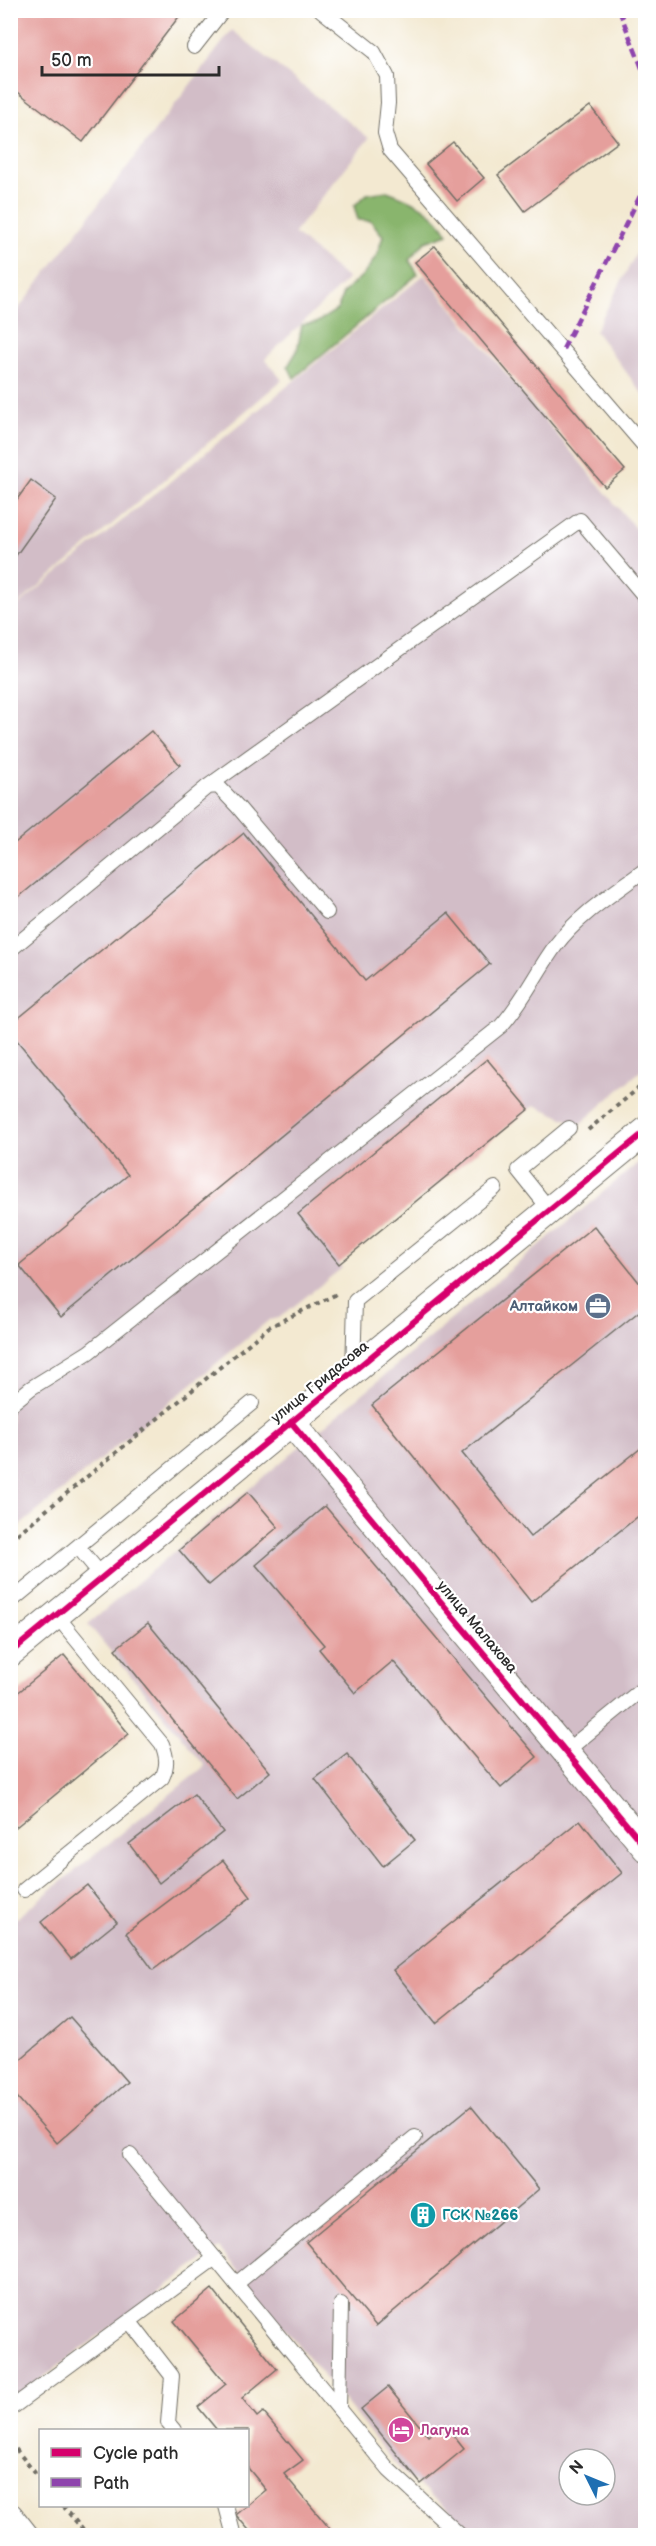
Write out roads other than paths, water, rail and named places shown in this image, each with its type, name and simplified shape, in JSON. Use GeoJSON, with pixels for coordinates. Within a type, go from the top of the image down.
{"type":"FeatureCollection","features":[{"type":"Feature","properties":{"kind":"street","name":"улица Гридасова"},"geometry":{"type":"LineString","coordinates":[[15,1641],[56,1615],[103,1577],[645,1131]]}},
{"type":"Feature","properties":{"kind":"street","name":"улица Малахова"},"geometry":{"type":"LineString","coordinates":[[291,1422],[645,1848]]}},
{"type":"Feature","properties":{"kind":"street"},"geometry":{"type":"LineString","coordinates":[[10,2517],[25,2535]]}},
{"type":"Feature","properties":{"kind":"lane"},"geometry":{"type":"LineString","coordinates":[[194,47],[223,10]]}},
{"type":"Feature","properties":{"kind":"lane"},"geometry":{"type":"LineString","coordinates":[[321,10],[375,52],[387,76],[388,103],[385,133],[390,150],[645,448]]}},
{"type":"Feature","properties":{"kind":"lane"},"geometry":{"type":"LineString","coordinates":[[10,950],[207,787],[580,520],[645,598]]}},
{"type":"Feature","properties":{"kind":"lane"},"geometry":{"type":"LineString","coordinates":[[207,787],[218,786],[327,912]]}},
{"type":"Feature","properties":{"kind":"lane"},"geometry":{"type":"LineString","coordinates":[[10,1405],[31,1388],[89,1352],[501,1026],[520,1004],[557,944],[579,921],[645,869]]}},
{"type":"Feature","properties":{"kind":"lane"},"geometry":{"type":"LineString","coordinates":[[550,1210],[518,1170],[569,1128]]}},
{"type":"Feature","properties":{"kind":"lane"},"geometry":{"type":"LineString","coordinates":[[353,1371],[355,1301],[495,1188]]}},
{"type":"Feature","properties":{"kind":"lane"},"geometry":{"type":"LineString","coordinates":[[10,1602],[252,1403]]}},
{"type":"Feature","properties":{"kind":"lane"},"geometry":{"type":"LineString","coordinates":[[78,1547],[103,1577]]}},
{"type":"Feature","properties":{"kind":"lane"},"geometry":{"type":"LineString","coordinates":[[24,1890],[162,1778],[167,1767],[167,1755],[162,1744],[56,1615]]}},
{"type":"Feature","properties":{"kind":"lane"},"geometry":{"type":"LineString","coordinates":[[565,1752],[645,1686]]}},
{"type":"Feature","properties":{"kind":"lane"},"geometry":{"type":"LineString","coordinates":[[236,2284],[415,2137]]}},
{"type":"Feature","properties":{"kind":"lane"},"geometry":{"type":"LineString","coordinates":[[130,2155],[389,2470],[461,2535]]}},
{"type":"Feature","properties":{"kind":"lane"},"geometry":{"type":"LineString","coordinates":[[10,2409],[215,2258]]}},
{"type":"Feature","properties":{"kind":"lane"},"geometry":{"type":"LineString","coordinates":[[339,2409],[342,2304]]}},
{"type":"Feature","properties":{"kind":"lane"},"geometry":{"type":"LineString","coordinates":[[130,2322],[172,2376],[168,2423],[173,2429]]}},
{"type":"Feature","properties":{"kind":"lane"},"geometry":{"type":"LineString","coordinates":[[227,2507],[234,2535]]}},
{"type":"Feature","properties":{"kind":"place","name":"Алтайком"},"geometry":{"type":"Point","coordinates":[598,1306]}},
{"type":"Feature","properties":{"kind":"place","name":"ГСК №266"},"geometry":{"type":"Point","coordinates":[423,2215]}},
{"type":"Feature","properties":{"kind":"place","name":"Лагуна"},"geometry":{"type":"Point","coordinates":[401,2430]}}]}
